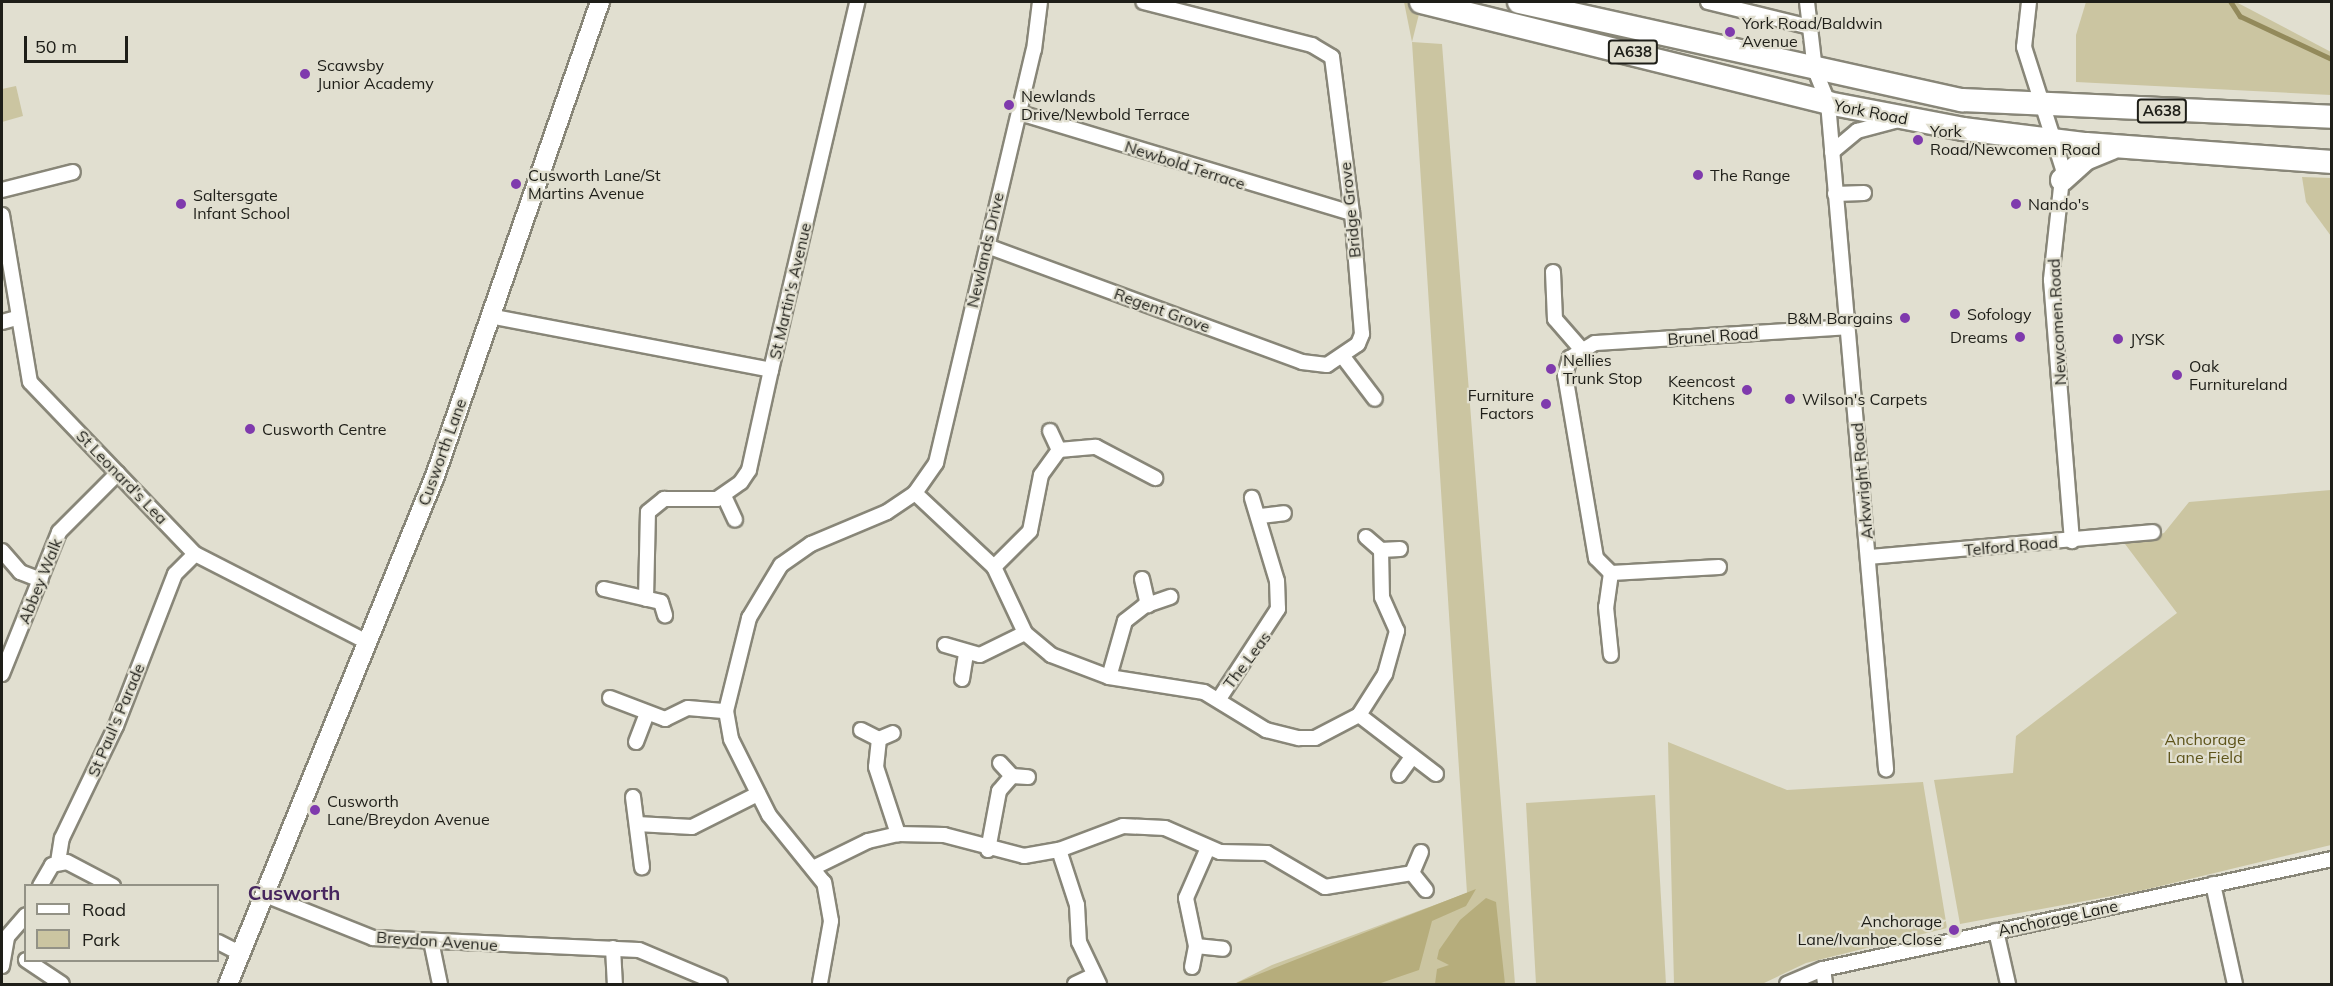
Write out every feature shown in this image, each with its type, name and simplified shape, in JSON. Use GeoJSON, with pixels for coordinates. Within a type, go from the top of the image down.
{"type":"FeatureCollection","features":[{"type":"Feature","properties":{"kind":"highway","name":"York Road"},"geometry":{"type":"LineString","coordinates":[[1519,2],[1815,70],[1962,100],[2043,106],[2331,117]]}},
{"type":"Feature","properties":{"kind":"highway","name":"York Road"},"geometry":{"type":"LineString","coordinates":[[1429,3],[1827,103],[1905,118],[2058,141],[2116,147],[2331,162]]}},
{"type":"Feature","properties":{"kind":"highway"},"geometry":{"type":"LineString","coordinates":[[2062,180],[2085,159],[2116,147]]}},
{"type":"Feature","properties":{"kind":"street","name":"Cusworth Lane"},"geometry":{"type":"LineString","coordinates":[[242,954],[268,896],[435,476],[600,2]]}},
{"type":"Feature","properties":{"kind":"street","name":"St Martin's Avenue"},"geometry":{"type":"LineString","coordinates":[[489,316],[771,370],[857,2]]}},
{"type":"Feature","properties":{"kind":"street","name":"Newlands Drive"},"geometry":{"type":"LineString","coordinates":[[915,493],[936,463],[1020,113],[1040,2]]}},
{"type":"Feature","properties":{"kind":"street","name":"Bridge Grove"},"geometry":{"type":"LineString","coordinates":[[1143,2],[1326,51],[1335,66],[1352,213],[1362,334],[1341,359]]}},
{"type":"Feature","properties":{"kind":"street"},"geometry":{"type":"LineString","coordinates":[[1708,2],[1810,27]]}},
{"type":"Feature","properties":{"kind":"street","name":"Arkwright Road"},"geometry":{"type":"LineString","coordinates":[[1807,2],[1815,70],[1827,103],[1886,769]]}},
{"type":"Feature","properties":{"kind":"street","name":"Newcomen Road"},"geometry":{"type":"LineString","coordinates":[[2029,2],[2022,35],[2043,106],[2058,141],[2062,180],[2051,280],[2072,541]]}},
{"type":"Feature","properties":{"kind":"street","name":"Newbold Terrace"},"geometry":{"type":"LineString","coordinates":[[1020,113],[1352,213]]}},
{"type":"Feature","properties":{"kind":"street"},"geometry":{"type":"LineString","coordinates":[[1832,152],[1857,131],[1905,118]]}},
{"type":"Feature","properties":{"kind":"street"},"geometry":{"type":"LineString","coordinates":[[2,190],[73,172]]}},
{"type":"Feature","properties":{"kind":"street"},"geometry":{"type":"LineString","coordinates":[[1835,194],[1864,193]]}},
{"type":"Feature","properties":{"kind":"street","name":"St Leonard's Lea"},"geometry":{"type":"LineString","coordinates":[[2,215],[17,318],[30,382],[195,554],[369,643]]}},
{"type":"Feature","properties":{"kind":"street","name":"Regent Grove"},"geometry":{"type":"LineString","coordinates":[[987,246],[1302,362],[1341,359]]}},
{"type":"Feature","properties":{"kind":"street"},"geometry":{"type":"LineString","coordinates":[[1553,272],[1555,319],[1581,349],[1570,358],[1565,375],[1596,558],[1611,573],[1719,567]]}},
{"type":"Feature","properties":{"kind":"street"},"geometry":{"type":"LineString","coordinates":[[2,322],[17,318]]}},
{"type":"Feature","properties":{"kind":"street","name":"Brunel Road"},"geometry":{"type":"LineString","coordinates":[[1581,349],[1595,343],[1847,327]]}},
{"type":"Feature","properties":{"kind":"street"},"geometry":{"type":"LineString","coordinates":[[1341,359],[1375,399]]}},
{"type":"Feature","properties":{"kind":"street"},"geometry":{"type":"LineString","coordinates":[[646,599],[646,520],[653,505],[672,498],[724,496],[749,470],[771,370]]}},
{"type":"Feature","properties":{"kind":"street"},"geometry":{"type":"LineString","coordinates":[[1050,431],[1059,450]]}},
{"type":"Feature","properties":{"kind":"street"},"geometry":{"type":"LineString","coordinates":[[994,567],[1030,531],[1041,475],[1059,450],[1096,447],[1155,478]]}},
{"type":"Feature","properties":{"kind":"street","name":"Abbey Walk"},"geometry":{"type":"LineString","coordinates":[[2,674],[59,532],[118,473]]}},
{"type":"Feature","properties":{"kind":"street"},"geometry":{"type":"LineString","coordinates":[[821,984],[831,921],[815,867],[769,815],[731,739],[726,711],[749,618],[781,565],[915,493],[994,567],[1025,633],[1059,659],[1109,677],[1190,688],[1219,699],[1266,730],[1299,738],[1315,738],[1359,715],[1376,694],[1396,643],[1382,597],[1381,550]]}},
{"type":"Feature","properties":{"kind":"street"},"geometry":{"type":"LineString","coordinates":[[724,496],[735,520]]}},
{"type":"Feature","properties":{"kind":"street","name":"The Leas"},"geometry":{"type":"LineString","coordinates":[[1219,699],[1276,619],[1277,582],[1261,539],[1261,516],[1252,498]]}},
{"type":"Feature","properties":{"kind":"street"},"geometry":{"type":"LineString","coordinates":[[1261,516],[1284,513]]}},
{"type":"Feature","properties":{"kind":"street","name":"Telford Road"},"geometry":{"type":"LineString","coordinates":[[1869,557],[2072,541],[2154,532]]}},
{"type":"Feature","properties":{"kind":"street"},"geometry":{"type":"LineString","coordinates":[[1366,537],[1381,550],[1400,549]]}},
{"type":"Feature","properties":{"kind":"street"},"geometry":{"type":"LineString","coordinates":[[2,551],[20,572],[41,580]]}},
{"type":"Feature","properties":{"kind":"street","name":"St Paul's Parade"},"geometry":{"type":"LineString","coordinates":[[41,884],[58,862],[62,838],[116,726],[176,574],[195,554]]}},
{"type":"Feature","properties":{"kind":"street"},"geometry":{"type":"LineString","coordinates":[[1611,573],[1606,597],[1611,655]]}},
{"type":"Feature","properties":{"kind":"street"},"geometry":{"type":"LineString","coordinates":[[1142,579],[1148,605]]}},
{"type":"Feature","properties":{"kind":"street"},"geometry":{"type":"LineString","coordinates":[[604,588],[661,602],[665,615]]}},
{"type":"Feature","properties":{"kind":"street"},"geometry":{"type":"LineString","coordinates":[[1109,677],[1125,621],[1148,605],[1170,597]]}},
{"type":"Feature","properties":{"kind":"street"},"geometry":{"type":"LineString","coordinates":[[945,645],[966,655],[1002,649],[1025,633]]}},
{"type":"Feature","properties":{"kind":"street"},"geometry":{"type":"LineString","coordinates":[[962,679],[966,655]]}},
{"type":"Feature","properties":{"kind":"street"},"geometry":{"type":"LineString","coordinates":[[610,698],[665,719],[688,708],[726,711]]}},
{"type":"Feature","properties":{"kind":"street"},"geometry":{"type":"LineString","coordinates":[[636,742],[647,713]]}},
{"type":"Feature","properties":{"kind":"street"},"geometry":{"type":"LineString","coordinates":[[1359,715],[1436,774]]}},
{"type":"Feature","properties":{"kind":"street"},"geometry":{"type":"LineString","coordinates":[[861,730],[879,739],[893,733]]}},
{"type":"Feature","properties":{"kind":"street"},"geometry":{"type":"LineString","coordinates":[[879,739],[876,767],[898,834]]}},
{"type":"Feature","properties":{"kind":"street"},"geometry":{"type":"LineString","coordinates":[[1399,775],[1412,757]]}},
{"type":"Feature","properties":{"kind":"street"},"geometry":{"type":"LineString","coordinates":[[1000,763],[1012,776],[1028,777]]}},
{"type":"Feature","properties":{"kind":"street"},"geometry":{"type":"LineString","coordinates":[[988,850],[999,791],[1012,776]]}},
{"type":"Feature","properties":{"kind":"street"},"geometry":{"type":"LineString","coordinates":[[636,824],[692,827],[758,794]]}},
{"type":"Feature","properties":{"kind":"street"},"geometry":{"type":"LineString","coordinates":[[633,797],[642,867]]}},
{"type":"Feature","properties":{"kind":"street"},"geometry":{"type":"LineString","coordinates":[[815,867],[868,841],[898,834],[944,835],[988,850],[1024,856],[1059,850],[1123,826],[1164,828],[1208,848],[1267,853],[1325,887],[1413,873]]}},
{"type":"Feature","properties":{"kind":"street"},"geometry":{"type":"LineString","coordinates":[[1192,967],[1196,946],[1186,898],[1208,848]]}},
{"type":"Feature","properties":{"kind":"street"},"geometry":{"type":"LineString","coordinates":[[1059,850],[1077,905],[1079,942],[1101,982],[1075,984]]}},
{"type":"Feature","properties":{"kind":"street"},"geometry":{"type":"LineString","coordinates":[[1413,873],[1421,852]]}},
{"type":"Feature","properties":{"kind":"street","name":"Anchorage Lane"},"geometry":{"type":"LineString","coordinates":[[1787,984],[1823,969],[2331,859]]}},
{"type":"Feature","properties":{"kind":"street"},"geometry":{"type":"LineString","coordinates":[[58,862],[75,864],[111,884]]}},
{"type":"Feature","properties":{"kind":"street"},"geometry":{"type":"LineString","coordinates":[[1413,873],[1426,890]]}},
{"type":"Feature","properties":{"kind":"street"},"geometry":{"type":"LineString","coordinates":[[2213,884],[2235,984]]}},
{"type":"Feature","properties":{"kind":"street","name":"Breydon Avenue"},"geometry":{"type":"LineString","coordinates":[[268,896],[354,933],[431,940],[613,948],[653,953],[720,984]]}},
{"type":"Feature","properties":{"kind":"street"},"geometry":{"type":"LineString","coordinates":[[2,966],[6,941],[24,918]]}},
{"type":"Feature","properties":{"kind":"street"},"geometry":{"type":"LineString","coordinates":[[1996,931],[2008,984]]}},
{"type":"Feature","properties":{"kind":"street"},"geometry":{"type":"LineString","coordinates":[[431,940],[440,984]]}},
{"type":"Feature","properties":{"kind":"street"},"geometry":{"type":"LineString","coordinates":[[6,941],[24,958]]}},
{"type":"Feature","properties":{"kind":"street"},"geometry":{"type":"LineString","coordinates":[[219,942],[242,954],[228,984]]}},
{"type":"Feature","properties":{"kind":"street"},"geometry":{"type":"LineString","coordinates":[[1196,946],[1223,949]]}},
{"type":"Feature","properties":{"kind":"street"},"geometry":{"type":"LineString","coordinates":[[613,948],[615,984]]}},
{"type":"Feature","properties":{"kind":"street"},"geometry":{"type":"LineString","coordinates":[[29,962],[62,984]]}},
{"type":"Feature","properties":{"kind":"street"},"geometry":{"type":"LineString","coordinates":[[1823,969],[1825,984]]}},
{"type":"Feature","properties":{"kind":"green space"},"geometry":{"type":"Polygon","coordinates":[[[1404,2],[1422,2],[1412,42],[1404,2]]]}},
{"type":"Feature","properties":{"kind":"green space"},"geometry":{"type":"Polygon","coordinates":[[[2086,2],[2236,2],[2331,52],[2331,95],[2076,82],[2076,35],[2086,2]]]}},
{"type":"Feature","properties":{"kind":"green space"},"geometry":{"type":"Polygon","coordinates":[[[1412,42],[1442,44],[1515,984],[1234,984],[1272,965],[1467,893],[1412,42]]]}},
{"type":"Feature","properties":{"kind":"green space"},"geometry":{"type":"Polygon","coordinates":[[[16,86],[23,116],[2,122],[2,89],[16,86]]]}},
{"type":"Feature","properties":{"kind":"green space"},"geometry":{"type":"Polygon","coordinates":[[[2302,177],[2331,178],[2331,236],[2306,202],[2302,177]]]}},
{"type":"Feature","properties":{"kind":"green space","name":"Anchorage Lane Field"},"geometry":{"type":"Polygon","coordinates":[[[2331,490],[2331,845],[2144,890],[1960,924],[1934,780],[2013,773],[2016,736],[2177,613],[2125,544],[2164,533],[2189,502],[2331,490]]]}},
{"type":"Feature","properties":{"kind":"green space"},"geometry":{"type":"Polygon","coordinates":[[[1668,742],[1787,790],[1923,782],[1947,928],[1806,963],[1762,984],[1674,984],[1668,742]]]}},
{"type":"Feature","properties":{"kind":"green space"},"geometry":{"type":"Polygon","coordinates":[[[1655,795],[1666,984],[1536,984],[1526,803],[1655,795]]]}},
{"type":"Feature","properties":{"kind":"shaded area"},"geometry":{"type":"Polygon","coordinates":[[[1476,889],[1466,906],[1432,921],[1419,970],[1378,984],[1234,984],[1476,889]]]}},
{"type":"Feature","properties":{"kind":"shaded area"},"geometry":{"type":"Polygon","coordinates":[[[1486,898],[1496,902],[1505,984],[1435,984],[1437,969],[1449,965],[1437,959],[1439,950],[1460,920],[1486,898]]]}},
{"type":"Feature","properties":{"kind":"waterway"},"geometry":{"type":"LineString","coordinates":[[2231,2],[2240,16],[2332,59]]}},
{"type":"Feature","properties":{"kind":"place","name":"York Road/Baldwin Avenue"},"geometry":{"type":"Point","coordinates":[1730,32]}},
{"type":"Feature","properties":{"kind":"place","name":"Scawsby Junior Academy"},"geometry":{"type":"Point","coordinates":[305,74]}},
{"type":"Feature","properties":{"kind":"place","name":"Newlands Drive/Newbold Terrace"},"geometry":{"type":"Point","coordinates":[1009,105]}},
{"type":"Feature","properties":{"kind":"place","name":"York Road/Newcomen Road"},"geometry":{"type":"Point","coordinates":[1918,140]}},
{"type":"Feature","properties":{"kind":"place","name":"The Range"},"geometry":{"type":"Point","coordinates":[1698,175]}},
{"type":"Feature","properties":{"kind":"place","name":"Cusworth Lane/St Martins Avenue"},"geometry":{"type":"Point","coordinates":[516,184]}},
{"type":"Feature","properties":{"kind":"place","name":"Saltersgate Infant School"},"geometry":{"type":"Point","coordinates":[181,204]}},
{"type":"Feature","properties":{"kind":"place","name":"Nando's"},"geometry":{"type":"Point","coordinates":[2016,204]}},
{"type":"Feature","properties":{"kind":"place","name":"Sofology"},"geometry":{"type":"Point","coordinates":[1955,314]}},
{"type":"Feature","properties":{"kind":"place","name":"B&M Bargains"},"geometry":{"type":"Point","coordinates":[1905,318]}},
{"type":"Feature","properties":{"kind":"place","name":"Dreams"},"geometry":{"type":"Point","coordinates":[2020,337]}},
{"type":"Feature","properties":{"kind":"place","name":"JYSK"},"geometry":{"type":"Point","coordinates":[2118,339]}},
{"type":"Feature","properties":{"kind":"place","name":"Nellies Trunk Stop"},"geometry":{"type":"Point","coordinates":[1551,369]}},
{"type":"Feature","properties":{"kind":"place","name":"Oak Furnitureland"},"geometry":{"type":"Point","coordinates":[2177,375]}},
{"type":"Feature","properties":{"kind":"place","name":"Keencost Kitchens"},"geometry":{"type":"Point","coordinates":[1747,390]}},
{"type":"Feature","properties":{"kind":"place","name":"Wilson's Carpets"},"geometry":{"type":"Point","coordinates":[1790,399]}},
{"type":"Feature","properties":{"kind":"place","name":"Furniture Factors"},"geometry":{"type":"Point","coordinates":[1546,404]}},
{"type":"Feature","properties":{"kind":"place","name":"Cusworth Centre"},"geometry":{"type":"Point","coordinates":[250,429]}},
{"type":"Feature","properties":{"kind":"place","name":"Cusworth Lane/Breydon Avenue"},"geometry":{"type":"Point","coordinates":[315,810]}},
{"type":"Feature","properties":{"kind":"place","name":"Anchorage Lane/Ivanhoe Close"},"geometry":{"type":"Point","coordinates":[1954,930]}},
{"type":"Feature","properties":{"kind":"district","name":"Cusworth"},"geometry":{"type":"Point","coordinates":[294,892]}}]}
